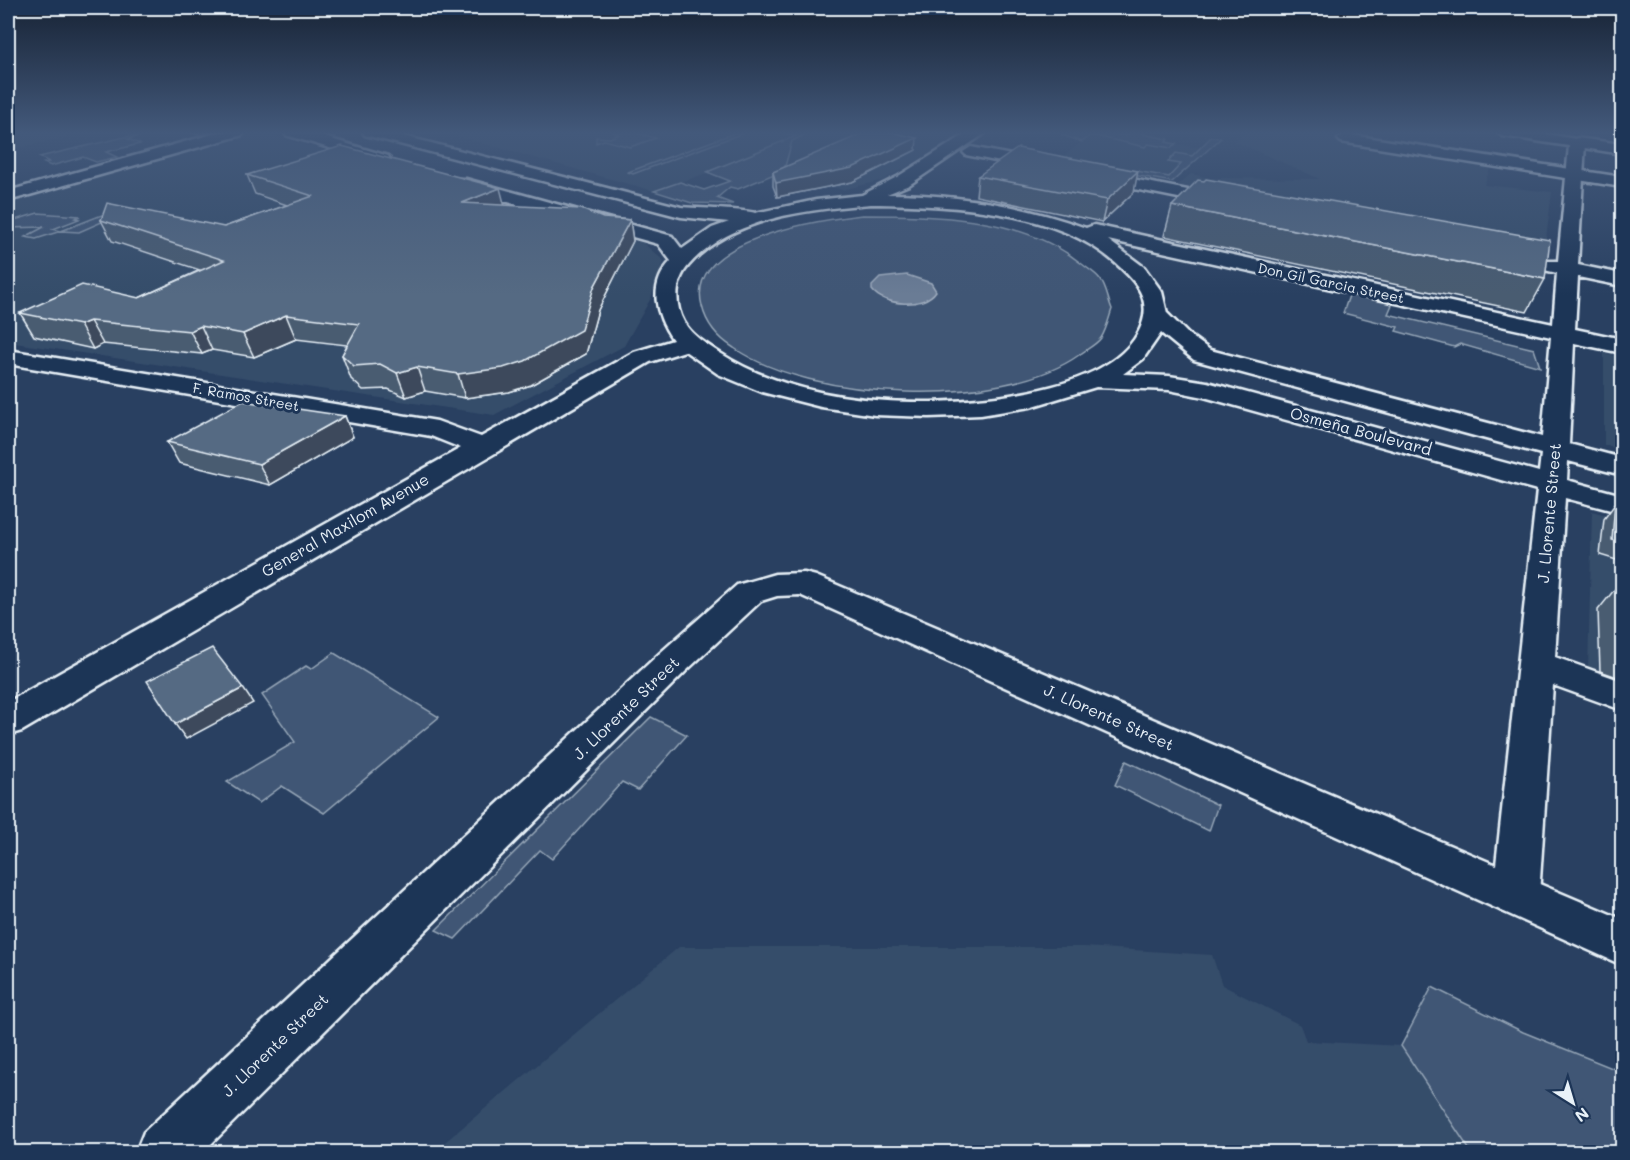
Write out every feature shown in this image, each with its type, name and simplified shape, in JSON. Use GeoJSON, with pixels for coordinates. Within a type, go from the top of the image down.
{"type":"FeatureCollection","features":[{"type":"Feature","properties":{"kind":"main road"},"geometry":{"type":"LineString","coordinates":[[8,196],[43,186]]}},
{"type":"Feature","properties":{"kind":"main road"},"geometry":{"type":"LineString","coordinates":[[470,186],[664,240],[681,260]]}},
{"type":"Feature","properties":{"kind":"main road"},"geometry":{"type":"LineString","coordinates":[[580,186],[681,212],[720,217],[843,201],[893,186]]}},
{"type":"Feature","properties":{"kind":"main road"},"geometry":{"type":"LineString","coordinates":[[787,210],[749,220],[713,236],[681,260],[669,279],[665,300],[672,322],[688,343],[716,363],[753,381],[831,402],[866,407],[930,411],[993,407],[1050,396],[1096,380],[1129,360],[1149,338],[1156,315],[1154,297],[1145,280],[1130,264],[1091,239],[1039,219],[957,202],[938,195],[932,190],[934,186]]}},
{"type":"Feature","properties":{"kind":"main road"},"geometry":{"type":"LineString","coordinates":[[1143,186],[1243,206]]}},
{"type":"Feature","properties":{"kind":"main road","name":"J. Llorente Street"},"geometry":{"type":"LineString","coordinates":[[164,1152],[673,662],[749,593],[775,585],[804,584],[1516,895],[1555,448],[1573,186]]}},
{"type":"Feature","properties":{"kind":"main road"},"geometry":{"type":"LineString","coordinates":[[843,201],[900,199],[957,202]]}},
{"type":"Feature","properties":{"kind":"main road","name":"Don Gil Garcia Street"},"geometry":{"type":"LineString","coordinates":[[1039,219],[1623,346]]}},
{"type":"Feature","properties":{"kind":"main road"},"geometry":{"type":"LineString","coordinates":[[1527,261],[1623,280]]}},
{"type":"Feature","properties":{"kind":"main road","name":"Osmeña Boulevard"},"geometry":{"type":"LineString","coordinates":[[1156,315],[1180,339],[1202,355],[1623,467]]}},
{"type":"Feature","properties":{"kind":"main road","name":"General Maxilom Avenue"},"geometry":{"type":"LineString","coordinates":[[8,720],[642,357],[688,343]]}},
{"type":"Feature","properties":{"kind":"main road","name":"F. Ramos Street"},"geometry":{"type":"LineString","coordinates":[[8,357],[437,429],[482,447]]}},
{"type":"Feature","properties":{"kind":"main road","name":"Osmeña Boulevard"},"geometry":{"type":"LineString","coordinates":[[1096,380],[1168,383],[1217,393],[1623,504]]}},
{"type":"Feature","properties":{"kind":"main road"},"geometry":{"type":"LineString","coordinates":[[1537,665],[1623,696]]}},
{"type":"Feature","properties":{"kind":"main road"},"geometry":{"type":"LineString","coordinates":[[1516,895],[1623,942]]}},
{"type":"Feature","properties":{"kind":"shaded area"},"geometry":{"type":"Polygon","coordinates":[[[58,186],[447,186],[643,243],[664,261],[651,298],[624,346],[494,415],[8,342],[8,200],[58,186]]]}},
{"type":"Feature","properties":{"kind":"shaded area"},"geometry":{"type":"Polygon","coordinates":[[[637,186],[668,186],[654,191],[637,186]]]}},
{"type":"Feature","properties":{"kind":"shaded area"},"geometry":{"type":"Polygon","coordinates":[[[668,186],[692,186],[704,190],[715,186],[745,186],[738,189],[730,187],[717,198],[733,204],[692,203],[654,191],[668,186]]]}},
{"type":"Feature","properties":{"kind":"shaded area"},"geometry":{"type":"Polygon","coordinates":[[[831,186],[858,186],[842,190],[831,186]]]}},
{"type":"Feature","properties":{"kind":"shaded area"},"geometry":{"type":"Polygon","coordinates":[[[1184,186],[1495,186],[1552,192],[1544,254],[1184,186]]]}},
{"type":"Feature","properties":{"kind":"shaded area"},"geometry":{"type":"Polygon","coordinates":[[[112,211],[120,214],[79,232],[61,231],[112,211]]]}},
{"type":"Feature","properties":{"kind":"shaded area"},"geometry":{"type":"Polygon","coordinates":[[[38,213],[80,216],[75,218],[79,219],[53,229],[61,231],[36,239],[25,237],[44,227],[8,228],[8,222],[38,213]]]}},
{"type":"Feature","properties":{"kind":"shaded area"},"geometry":{"type":"Polygon","coordinates":[[[862,215],[919,216],[977,222],[1006,227],[1059,248],[1094,273],[1104,285],[1112,309],[1103,335],[1079,355],[1045,373],[1003,385],[956,391],[906,392],[856,388],[809,379],[767,366],[734,348],[714,330],[702,306],[702,283],[714,264],[734,249],[760,237],[788,228],[862,215]]]}},
{"type":"Feature","properties":{"kind":"shaded area"},"geometry":{"type":"Polygon","coordinates":[[[907,275],[931,283],[936,291],[923,301],[904,303],[885,299],[872,290],[872,286],[880,278],[907,275]]]}},
{"type":"Feature","properties":{"kind":"shaded area"},"geometry":{"type":"Polygon","coordinates":[[[1351,290],[1394,300],[1388,314],[1534,349],[1540,367],[1460,344],[1454,347],[1396,331],[1398,327],[1343,313],[1351,290]]]}},
{"type":"Feature","properties":{"kind":"shaded area"},"geometry":{"type":"Polygon","coordinates":[[[1604,353],[1622,357],[1622,450],[1604,445],[1604,353]]]}},
{"type":"Feature","properties":{"kind":"shaded area"},"geometry":{"type":"Polygon","coordinates":[[[1592,511],[1622,520],[1622,684],[1588,672],[1592,511]]]}},
{"type":"Feature","properties":{"kind":"shaded area"},"geometry":{"type":"Polygon","coordinates":[[[334,653],[439,717],[324,813],[282,786],[259,803],[227,782],[295,742],[262,695],[306,666],[311,669],[334,653]]]}},
{"type":"Feature","properties":{"kind":"shaded area"},"geometry":{"type":"Polygon","coordinates":[[[651,717],[687,735],[638,790],[622,782],[552,859],[540,850],[455,939],[436,930],[651,717]]]}},
{"type":"Feature","properties":{"kind":"shaded area"},"geometry":{"type":"Polygon","coordinates":[[[1126,761],[1218,805],[1209,831],[1115,785],[1126,761]]]}},
{"type":"Feature","properties":{"kind":"shaded area"},"geometry":{"type":"Polygon","coordinates":[[[679,947],[1084,947],[1212,955],[1222,985],[1300,1025],[1306,1041],[1401,1046],[1471,1152],[433,1152],[679,947]]]}},
{"type":"Feature","properties":{"kind":"shaded area"},"geometry":{"type":"Polygon","coordinates":[[[1432,987],[1523,1032],[1622,1072],[1622,1150],[1611,1146],[1471,1152],[1401,1046],[1432,987]]]}},
{"type":"Feature","properties":{"kind":"building"},"geometry":{"type":"Polygon","coordinates":[[[282,186],[493,186],[500,188],[462,203],[581,209],[603,218],[630,220],[594,287],[581,330],[525,361],[503,368],[458,374],[417,367],[397,373],[380,364],[354,366],[342,355],[359,324],[286,315],[243,334],[201,326],[190,331],[90,321],[80,325],[20,313],[82,285],[139,298],[224,260],[101,220],[107,203],[224,227],[313,196],[282,186]]]}},
{"type":"Feature","properties":{"kind":"building"},"geometry":{"type":"Polygon","coordinates":[[[1032,186],[1122,186],[1107,200],[1032,186]]]}},
{"type":"Feature","properties":{"kind":"building"},"geometry":{"type":"Polygon","coordinates":[[[1192,186],[1246,186],[1550,240],[1545,279],[1172,206],[1192,186]]]}},
{"type":"Feature","properties":{"kind":"building"},"geometry":{"type":"Polygon","coordinates":[[[243,401],[345,416],[259,464],[167,442],[243,401]]]}},
{"type":"Feature","properties":{"kind":"building"},"geometry":{"type":"Polygon","coordinates":[[[1615,504],[1623,506],[1623,543],[1612,540],[1615,504]]]}},
{"type":"Feature","properties":{"kind":"building"},"geometry":{"type":"Polygon","coordinates":[[[212,648],[243,688],[175,724],[147,681],[212,648]]]}}]}
